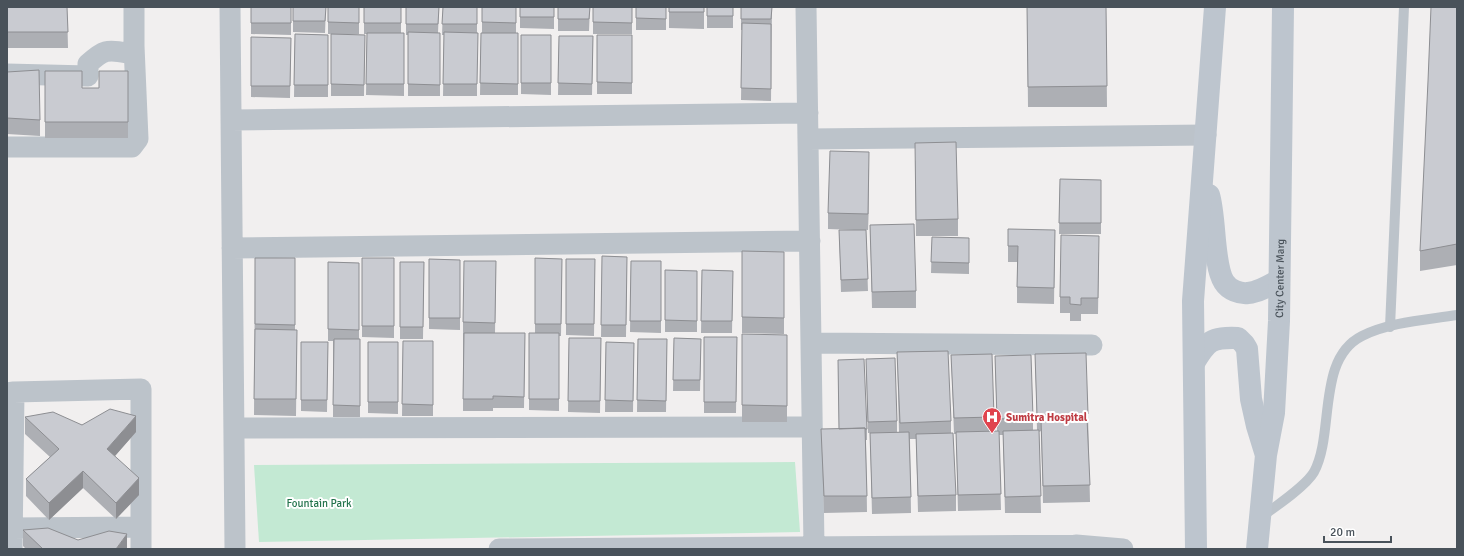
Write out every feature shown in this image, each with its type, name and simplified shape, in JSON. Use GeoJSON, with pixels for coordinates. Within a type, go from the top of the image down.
{"type":"FeatureCollection","features":[{"type":"Feature","properties":{"kind":"street"},"geometry":{"type":"LineString","coordinates":[[7,147],[132,147],[138,138],[134,7]]}},
{"type":"Feature","properties":{"kind":"street"},"geometry":{"type":"LineString","coordinates":[[230,7],[235,549]]}},
{"type":"Feature","properties":{"kind":"street"},"geometry":{"type":"LineString","coordinates":[[806,7],[814,547]]}},
{"type":"Feature","properties":{"kind":"street"},"geometry":{"type":"LineString","coordinates":[[1196,549],[1193,301],[1215,7]]}},
{"type":"Feature","properties":{"kind":"street","name":"City Center Marg"},"geometry":{"type":"LineString","coordinates":[[1256,549],[1266,455],[1274,413],[1279,280],[1283,7]]}},
{"type":"Feature","properties":{"kind":"street"},"geometry":{"type":"LineString","coordinates":[[89,99],[88,64],[98,55],[108,50],[127,53],[134,46]]}},
{"type":"Feature","properties":{"kind":"street"},"geometry":{"type":"LineString","coordinates":[[7,74],[88,76]]}},
{"type":"Feature","properties":{"kind":"street"},"geometry":{"type":"LineString","coordinates":[[231,120],[808,113]]}},
{"type":"Feature","properties":{"kind":"street"},"geometry":{"type":"LineString","coordinates":[[808,139],[1206,134]]}},
{"type":"Feature","properties":{"kind":"street"},"geometry":{"type":"LineString","coordinates":[[1203,176],[1211,201],[1219,268],[1225,284],[1230,288],[1248,293],[1261,289],[1279,280]]}},
{"type":"Feature","properties":{"kind":"street"},"geometry":{"type":"LineString","coordinates":[[232,248],[810,241]]}},
{"type":"Feature","properties":{"kind":"street"},"geometry":{"type":"LineString","coordinates":[[1194,363],[1207,343],[1214,340],[1238,338],[1244,344],[1248,358],[1251,399],[1256,426],[1266,455]]}},
{"type":"Feature","properties":{"kind":"street"},"geometry":{"type":"LineString","coordinates":[[811,343],[1092,345]]}},
{"type":"Feature","properties":{"kind":"street"},"geometry":{"type":"LineString","coordinates":[[12,549],[9,492],[11,392],[141,389],[141,549]]}},
{"type":"Feature","properties":{"kind":"street"},"geometry":{"type":"LineString","coordinates":[[234,428],[812,427]]}},
{"type":"Feature","properties":{"kind":"street"},"geometry":{"type":"LineString","coordinates":[[12,528],[140,527]]}},
{"type":"Feature","properties":{"kind":"street"},"geometry":{"type":"LineString","coordinates":[[499,549],[814,547],[1076,547],[1123,549]]}},
{"type":"Feature","properties":{"kind":"lane"},"geometry":{"type":"LineString","coordinates":[[1390,327],[1404,7]]}},
{"type":"Feature","properties":{"kind":"lane"},"geometry":{"type":"LineString","coordinates":[[1260,519],[1292,494],[1313,473],[1322,454],[1334,370],[1346,348],[1361,336],[1390,327],[1457,315]]}},
{"type":"Feature","properties":{"kind":"green space","name":"Fountain Park"},"geometry":{"type":"Polygon","coordinates":[[[795,462],[800,532],[259,542],[254,465],[795,462]]]}},
{"type":"Feature","properties":{"kind":"building"},"geometry":{"type":"Polygon","coordinates":[[[7,7],[67,7],[68,32],[7,32],[7,7]]]}},
{"type":"Feature","properties":{"kind":"building"},"geometry":{"type":"Polygon","coordinates":[[[251,7],[291,7],[291,23],[251,23],[251,7]]]}},
{"type":"Feature","properties":{"kind":"building"},"geometry":{"type":"Polygon","coordinates":[[[293,7],[326,7],[325,21],[293,21],[293,7]]]}},
{"type":"Feature","properties":{"kind":"building"},"geometry":{"type":"Polygon","coordinates":[[[328,7],[359,7],[359,23],[328,22],[328,7]]]}},
{"type":"Feature","properties":{"kind":"building"},"geometry":{"type":"Polygon","coordinates":[[[364,7],[401,7],[401,23],[364,23],[364,7]]]}},
{"type":"Feature","properties":{"kind":"building"},"geometry":{"type":"Polygon","coordinates":[[[406,7],[439,7],[438,24],[406,24],[406,7]]]}},
{"type":"Feature","properties":{"kind":"building"},"geometry":{"type":"Polygon","coordinates":[[[443,7],[477,7],[477,24],[442,24],[443,7]]]}},
{"type":"Feature","properties":{"kind":"building"},"geometry":{"type":"Polygon","coordinates":[[[482,7],[516,7],[516,23],[482,22],[482,7]]]}},
{"type":"Feature","properties":{"kind":"building"},"geometry":{"type":"Polygon","coordinates":[[[520,7],[554,7],[554,17],[520,17],[520,7]]]}},
{"type":"Feature","properties":{"kind":"building"},"geometry":{"type":"Polygon","coordinates":[[[558,7],[590,7],[589,19],[558,19],[558,7]]]}},
{"type":"Feature","properties":{"kind":"building"},"geometry":{"type":"Polygon","coordinates":[[[593,7],[632,7],[632,23],[593,22],[593,7]]]}},
{"type":"Feature","properties":{"kind":"building"},"geometry":{"type":"Polygon","coordinates":[[[636,7],[666,7],[666,19],[636,18],[636,7]]]}},
{"type":"Feature","properties":{"kind":"building"},"geometry":{"type":"Polygon","coordinates":[[[669,7],[704,7],[704,12],[669,12],[669,7]]]}},
{"type":"Feature","properties":{"kind":"building"},"geometry":{"type":"Polygon","coordinates":[[[707,7],[733,7],[733,16],[707,16],[707,7]]]}},
{"type":"Feature","properties":{"kind":"building"},"geometry":{"type":"Polygon","coordinates":[[[741,7],[772,7],[771,19],[741,19],[741,7]]]}},
{"type":"Feature","properties":{"kind":"building"},"geometry":{"type":"Polygon","coordinates":[[[1027,7],[1106,7],[1107,86],[1028,87],[1027,7]]]}},
{"type":"Feature","properties":{"kind":"building"},"geometry":{"type":"Polygon","coordinates":[[[1431,7],[1457,7],[1457,244],[1420,251],[1428,81],[1431,7]]]}},
{"type":"Feature","properties":{"kind":"building"},"geometry":{"type":"Polygon","coordinates":[[[742,23],[771,24],[771,89],[741,88],[742,23]]]}},
{"type":"Feature","properties":{"kind":"building"},"geometry":{"type":"Polygon","coordinates":[[[408,32],[440,33],[440,85],[408,84],[408,32]]]}},
{"type":"Feature","properties":{"kind":"building"},"geometry":{"type":"Polygon","coordinates":[[[444,32],[478,33],[477,84],[443,84],[444,32]]]}},
{"type":"Feature","properties":{"kind":"building"},"geometry":{"type":"Polygon","coordinates":[[[367,33],[404,33],[404,84],[366,84],[367,33]]]}},
{"type":"Feature","properties":{"kind":"building"},"geometry":{"type":"Polygon","coordinates":[[[481,33],[518,33],[518,84],[480,83],[481,33]]]}},
{"type":"Feature","properties":{"kind":"building"},"geometry":{"type":"Polygon","coordinates":[[[295,34],[328,35],[328,85],[294,85],[295,34]]]}},
{"type":"Feature","properties":{"kind":"building"},"geometry":{"type":"Polygon","coordinates":[[[331,34],[365,35],[364,85],[331,84],[331,34]]]}},
{"type":"Feature","properties":{"kind":"building"},"geometry":{"type":"Polygon","coordinates":[[[521,35],[551,35],[551,83],[521,83],[521,35]]]}},
{"type":"Feature","properties":{"kind":"building"},"geometry":{"type":"Polygon","coordinates":[[[597,35],[632,35],[632,83],[597,82],[597,35]]]}},
{"type":"Feature","properties":{"kind":"building"},"geometry":{"type":"Polygon","coordinates":[[[559,36],[593,36],[592,84],[558,83],[559,36]]]}},
{"type":"Feature","properties":{"kind":"building"},"geometry":{"type":"Polygon","coordinates":[[[251,37],[291,38],[290,86],[251,86],[251,37]]]}},
{"type":"Feature","properties":{"kind":"building"},"geometry":{"type":"Polygon","coordinates":[[[39,70],[40,120],[7,118],[7,72],[39,70]]]}},
{"type":"Feature","properties":{"kind":"building"},"geometry":{"type":"Polygon","coordinates":[[[45,71],[82,71],[82,88],[99,88],[99,71],[128,71],[128,122],[45,122],[45,71]]]}},
{"type":"Feature","properties":{"kind":"building"},"geometry":{"type":"Polygon","coordinates":[[[956,142],[958,219],[916,220],[915,143],[956,142]]]}},
{"type":"Feature","properties":{"kind":"building"},"geometry":{"type":"Polygon","coordinates":[[[830,151],[869,152],[868,214],[828,213],[830,151]]]}},
{"type":"Feature","properties":{"kind":"building"},"geometry":{"type":"Polygon","coordinates":[[[1060,179],[1101,180],[1101,223],[1059,223],[1060,179]]]}},
{"type":"Feature","properties":{"kind":"building"},"geometry":{"type":"Polygon","coordinates":[[[914,224],[916,291],[872,292],[870,225],[914,224]]]}},
{"type":"Feature","properties":{"kind":"building"},"geometry":{"type":"Polygon","coordinates":[[[1008,229],[1055,230],[1054,288],[1017,287],[1018,246],[1008,246],[1008,229]]]}},
{"type":"Feature","properties":{"kind":"building"},"geometry":{"type":"Polygon","coordinates":[[[839,230],[866,230],[868,279],[841,280],[839,230]]]}},
{"type":"Feature","properties":{"kind":"building"},"geometry":{"type":"Polygon","coordinates":[[[1061,235],[1099,236],[1098,298],[1081,298],[1081,305],[1070,304],[1070,297],[1060,297],[1061,235]]]}},
{"type":"Feature","properties":{"kind":"building"},"geometry":{"type":"Polygon","coordinates":[[[932,237],[969,238],[969,263],[931,262],[932,237]]]}},
{"type":"Feature","properties":{"kind":"building"},"geometry":{"type":"Polygon","coordinates":[[[742,251],[784,252],[784,318],[742,317],[742,251]]]}},
{"type":"Feature","properties":{"kind":"building"},"geometry":{"type":"Polygon","coordinates":[[[602,256],[627,257],[626,325],[601,325],[602,256]]]}},
{"type":"Feature","properties":{"kind":"building"},"geometry":{"type":"Polygon","coordinates":[[[255,258],[295,258],[295,325],[255,324],[255,258]]]}},
{"type":"Feature","properties":{"kind":"building"},"geometry":{"type":"Polygon","coordinates":[[[362,258],[394,258],[394,326],[362,326],[362,258]]]}},
{"type":"Feature","properties":{"kind":"building"},"geometry":{"type":"Polygon","coordinates":[[[535,258],[562,259],[561,324],[535,324],[535,258]]]}},
{"type":"Feature","properties":{"kind":"building"},"geometry":{"type":"Polygon","coordinates":[[[429,259],[460,260],[460,318],[429,318],[429,259]]]}},
{"type":"Feature","properties":{"kind":"building"},"geometry":{"type":"Polygon","coordinates":[[[566,259],[595,259],[594,324],[566,324],[566,259]]]}},
{"type":"Feature","properties":{"kind":"building"},"geometry":{"type":"Polygon","coordinates":[[[464,261],[496,261],[495,323],[463,322],[464,261]]]}},
{"type":"Feature","properties":{"kind":"building"},"geometry":{"type":"Polygon","coordinates":[[[631,261],[661,261],[661,321],[630,321],[631,261]]]}},
{"type":"Feature","properties":{"kind":"building"},"geometry":{"type":"Polygon","coordinates":[[[328,262],[359,263],[359,330],[328,329],[328,262]]]}},
{"type":"Feature","properties":{"kind":"building"},"geometry":{"type":"Polygon","coordinates":[[[400,262],[424,262],[423,327],[400,327],[400,262]]]}},
{"type":"Feature","properties":{"kind":"building"},"geometry":{"type":"Polygon","coordinates":[[[665,270],[697,271],[697,321],[665,320],[665,270]]]}},
{"type":"Feature","properties":{"kind":"building"},"geometry":{"type":"Polygon","coordinates":[[[702,270],[733,271],[732,321],[701,321],[702,270]]]}},
{"type":"Feature","properties":{"kind":"building"},"geometry":{"type":"Polygon","coordinates":[[[255,329],[297,330],[296,399],[254,399],[255,329]]]}},
{"type":"Feature","properties":{"kind":"building"},"geometry":{"type":"Polygon","coordinates":[[[464,333],[525,333],[524,397],[493,396],[493,399],[463,399],[464,333]]]}},
{"type":"Feature","properties":{"kind":"building"},"geometry":{"type":"Polygon","coordinates":[[[529,333],[559,333],[559,399],[529,399],[529,333]]]}},
{"type":"Feature","properties":{"kind":"building"},"geometry":{"type":"Polygon","coordinates":[[[742,334],[787,335],[787,406],[742,405],[742,334]]]}},
{"type":"Feature","properties":{"kind":"building"},"geometry":{"type":"Polygon","coordinates":[[[704,337],[737,337],[736,402],[704,402],[704,337]]]}},
{"type":"Feature","properties":{"kind":"building"},"geometry":{"type":"Polygon","coordinates":[[[569,338],[601,338],[600,401],[568,401],[569,338]]]}},
{"type":"Feature","properties":{"kind":"building"},"geometry":{"type":"Polygon","coordinates":[[[674,338],[701,339],[700,380],[673,380],[674,338]]]}},
{"type":"Feature","properties":{"kind":"building"},"geometry":{"type":"Polygon","coordinates":[[[334,339],[360,339],[360,406],[333,405],[334,339]]]}},
{"type":"Feature","properties":{"kind":"building"},"geometry":{"type":"Polygon","coordinates":[[[638,339],[667,339],[666,401],[637,400],[638,339]]]}},
{"type":"Feature","properties":{"kind":"building"},"geometry":{"type":"Polygon","coordinates":[[[403,341],[433,341],[433,405],[402,404],[403,341]]]}},
{"type":"Feature","properties":{"kind":"building"},"geometry":{"type":"Polygon","coordinates":[[[301,342],[328,342],[327,400],[301,400],[301,342]]]}},
{"type":"Feature","properties":{"kind":"building"},"geometry":{"type":"Polygon","coordinates":[[[368,342],[398,342],[398,402],[368,402],[368,342]]]}},
{"type":"Feature","properties":{"kind":"building"},"geometry":{"type":"Polygon","coordinates":[[[606,342],[634,343],[633,401],[605,400],[606,342]]]}},
{"type":"Feature","properties":{"kind":"building"},"geometry":{"type":"Polygon","coordinates":[[[948,351],[951,421],[900,423],[897,352],[948,351]]]}},
{"type":"Feature","properties":{"kind":"building"},"geometry":{"type":"Polygon","coordinates":[[[1086,353],[1088,414],[1037,415],[1035,354],[1086,353]]]}},
{"type":"Feature","properties":{"kind":"building"},"geometry":{"type":"Polygon","coordinates":[[[992,354],[994,417],[954,418],[951,355],[992,354]]]}},
{"type":"Feature","properties":{"kind":"building"},"geometry":{"type":"Polygon","coordinates":[[[1031,355],[1033,418],[997,419],[995,356],[1031,355]]]}},
{"type":"Feature","properties":{"kind":"building"},"geometry":{"type":"Polygon","coordinates":[[[895,358],[897,421],[868,422],[866,359],[895,358]]]}},
{"type":"Feature","properties":{"kind":"building"},"geometry":{"type":"Polygon","coordinates":[[[864,359],[867,429],[839,429],[838,360],[864,359]]]}},
{"type":"Feature","properties":{"kind":"building"},"geometry":{"type":"Polygon","coordinates":[[[110,409],[136,416],[107,449],[139,478],[116,503],[83,471],[49,503],[26,479],[59,449],[25,417],[53,412],[82,425],[110,409]]]}},
{"type":"Feature","properties":{"kind":"building"},"geometry":{"type":"Polygon","coordinates":[[[1087,418],[1090,485],[1043,486],[1041,419],[1087,418]]]}},
{"type":"Feature","properties":{"kind":"building"},"geometry":{"type":"Polygon","coordinates":[[[865,428],[867,496],[824,496],[821,429],[865,428]]]}},
{"type":"Feature","properties":{"kind":"building"},"geometry":{"type":"Polygon","coordinates":[[[1039,430],[1041,496],[1005,497],[1003,431],[1039,430]]]}},
{"type":"Feature","properties":{"kind":"building"},"geometry":{"type":"Polygon","coordinates":[[[999,431],[1001,494],[958,495],[956,432],[999,431]]]}},
{"type":"Feature","properties":{"kind":"building"},"geometry":{"type":"Polygon","coordinates":[[[909,432],[911,497],[872,498],[870,433],[909,432]]]}},
{"type":"Feature","properties":{"kind":"building"},"geometry":{"type":"Polygon","coordinates":[[[953,433],[956,495],[918,496],[916,434],[953,433]]]}},
{"type":"Feature","properties":{"kind":"building"},"geometry":{"type":"Polygon","coordinates":[[[48,528],[78,540],[109,531],[127,534],[116,549],[43,549],[23,530],[48,528]]]}},
{"type":"Feature","properties":{"kind":"place","name":"Sumitra Hospital"},"geometry":{"type":"Point","coordinates":[992,434]}}]}
